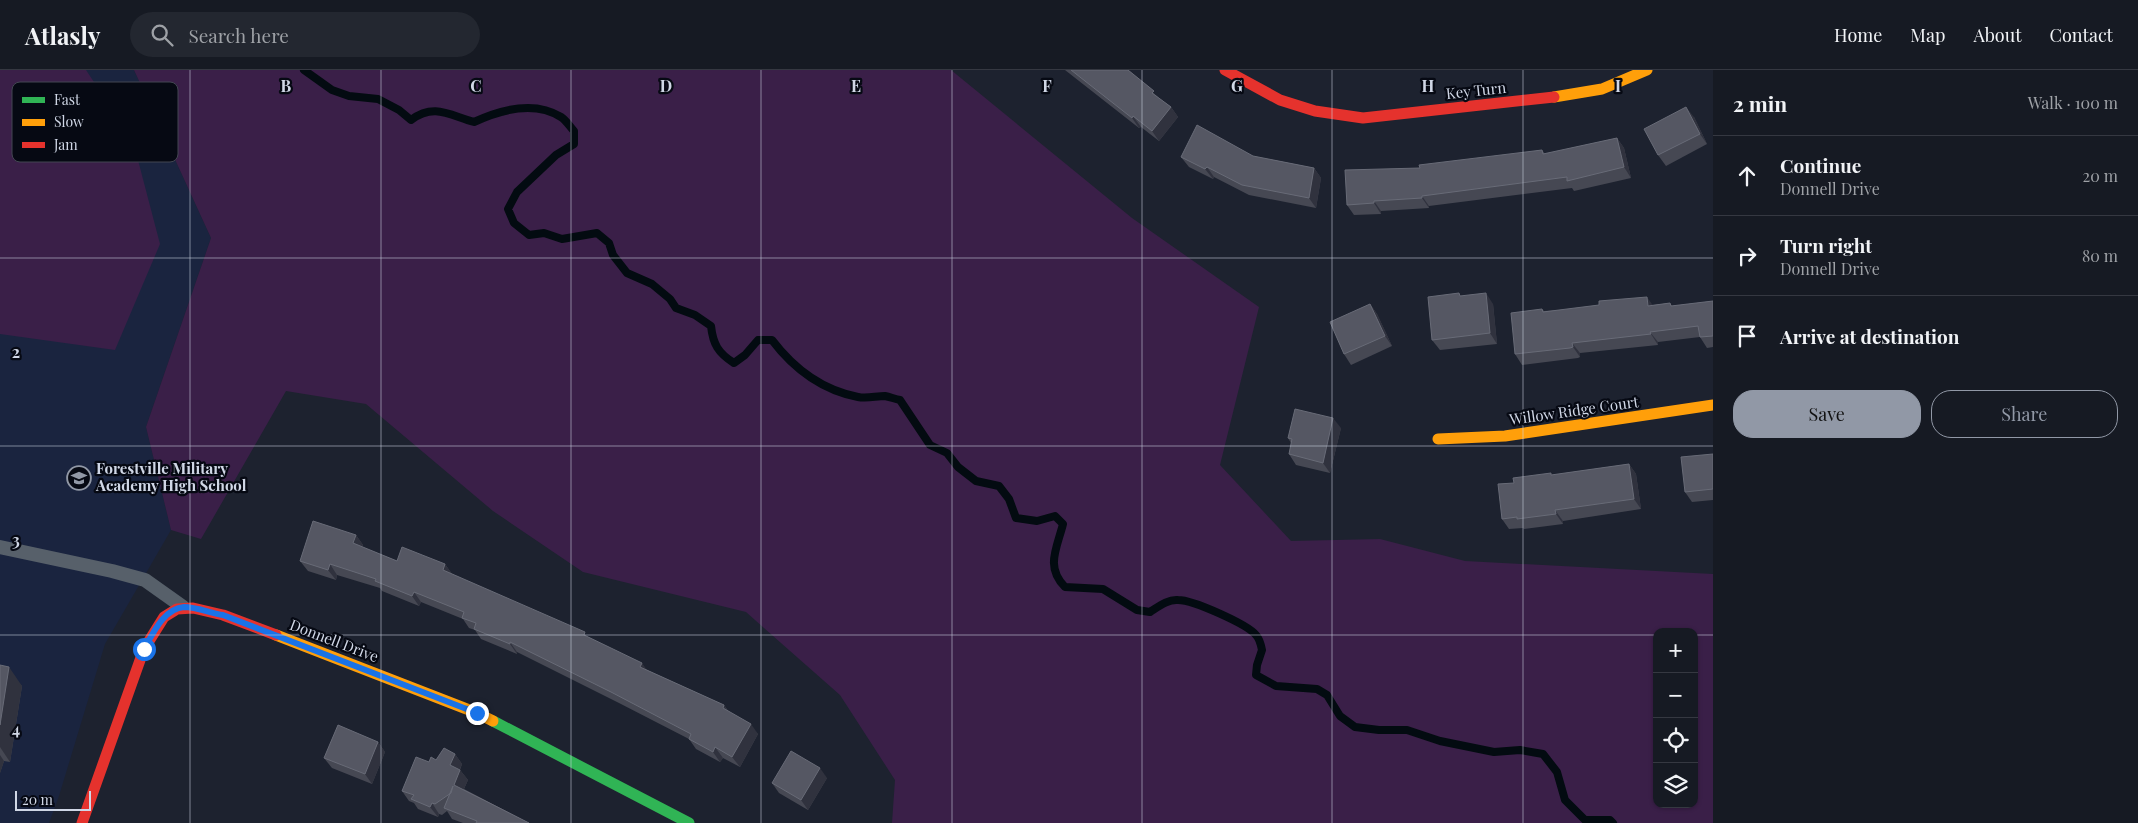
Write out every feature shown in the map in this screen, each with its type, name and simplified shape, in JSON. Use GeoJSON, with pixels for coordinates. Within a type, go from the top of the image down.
{"type":"FeatureCollection","features":[{"type":"Feature","properties":{"kind":"street","name":"Key Turn"},"geometry":{"type":"LineString","coordinates":[[1225,70],[1280,100],[1315,111],[1363,118],[1540,99],[1602,89],[1647,70]]}},
{"type":"Feature","properties":{"kind":"street","name":"Willow Ridge Court"},"geometry":{"type":"LineString","coordinates":[[1438,439],[1505,436],[1713,405]]}},
{"type":"Feature","properties":{"kind":"street"},"geometry":{"type":"LineString","coordinates":[[82,823],[144,649],[158,625],[172,611],[184,607]]}},
{"type":"Feature","properties":{"kind":"street","name":"Donnell Drive"},"geometry":{"type":"LineString","coordinates":[[184,607],[223,615],[477,713],[689,823]]}},
{"type":"Feature","properties":{"kind":"lane"},"geometry":{"type":"LineString","coordinates":[[0,547],[145,580],[184,607]]}},
{"type":"Feature","properties":{"kind":"shaded area","name":"Forestville Military Academy High School"},"geometry":{"type":"Polygon","coordinates":[[[0,70],[134,70],[140,82],[12,82],[12,162],[176,162],[211,238],[146,427],[171,530],[105,644],[49,823],[0,823],[0,70]]]}},
{"type":"Feature","properties":{"kind":"shaded area"},"geometry":{"type":"Polygon","coordinates":[[[0,70],[86,70],[94,82],[12,82],[12,162],[139,162],[160,244],[115,350],[0,334],[0,70]]]}},
{"type":"Feature","properties":{"kind":"shaded area"},"geometry":{"type":"Polygon","coordinates":[[[134,70],[951,70],[1132,218],[1259,307],[1220,465],[1291,541],[1380,539],[1465,561],[1713,574],[1713,823],[892,823],[895,780],[840,695],[746,612],[583,572],[493,511],[366,404],[286,391],[201,539],[171,530],[146,427],[211,238],[176,162],[178,162],[178,82],[140,82],[134,70]]]}},
{"type":"Feature","properties":{"kind":"building"},"geometry":{"type":"Polygon","coordinates":[[[1071,70],[1128,70],[1154,91],[1152,93],[1171,107],[1152,131],[1133,116],[1132,118],[1071,70]]]}},
{"type":"Feature","properties":{"kind":"building"},"geometry":{"type":"Polygon","coordinates":[[[1686,107],[1700,134],[1658,155],[1644,129],[1686,107]]]}},
{"type":"Feature","properties":{"kind":"building"},"geometry":{"type":"Polygon","coordinates":[[[1197,125],[1253,156],[1314,168],[1309,198],[1242,185],[1207,167],[1205,169],[1181,157],[1197,125]]]}},
{"type":"Feature","properties":{"kind":"building"},"geometry":{"type":"Polygon","coordinates":[[[1617,138],[1624,167],[1567,181],[1567,177],[1422,196],[1422,198],[1347,205],[1345,170],[1420,168],[1419,165],[1542,150],[1543,154],[1617,138]]]}},
{"type":"Feature","properties":{"kind":"building"},"geometry":{"type":"Polygon","coordinates":[[[1459,293],[1460,296],[1486,293],[1490,333],[1432,340],[1428,297],[1459,293]]]}},
{"type":"Feature","properties":{"kind":"building"},"geometry":{"type":"Polygon","coordinates":[[[1647,297],[1648,306],[1670,303],[1671,306],[1713,301],[1713,336],[1700,337],[1698,326],[1650,332],[1651,334],[1572,343],[1573,347],[1570,348],[1515,354],[1511,313],[1542,309],[1543,312],[1599,305],[1599,301],[1647,297]]]}},
{"type":"Feature","properties":{"kind":"building"},"geometry":{"type":"Polygon","coordinates":[[[1370,304],[1385,336],[1344,354],[1330,322],[1370,304]]]}},
{"type":"Feature","properties":{"kind":"building"},"geometry":{"type":"Polygon","coordinates":[[[1295,409],[1333,418],[1323,463],[1289,454],[1292,439],[1288,438],[1295,409]]]}},
{"type":"Feature","properties":{"kind":"building"},"geometry":{"type":"Polygon","coordinates":[[[1713,454],[1713,489],[1685,492],[1681,457],[1713,454]]]}},
{"type":"Feature","properties":{"kind":"building"},"geometry":{"type":"Polygon","coordinates":[[[1629,464],[1634,499],[1555,510],[1556,514],[1502,519],[1498,484],[1514,483],[1513,478],[1551,473],[1551,475],[1629,464]]]}},
{"type":"Feature","properties":{"kind":"building"},"geometry":{"type":"Polygon","coordinates":[[[313,521],[356,535],[353,543],[397,561],[402,547],[445,564],[443,570],[585,632],[584,635],[642,663],[640,667],[724,705],[723,708],[751,724],[732,757],[715,747],[713,752],[689,739],[691,734],[611,692],[510,642],[510,644],[474,629],[476,623],[462,618],[464,612],[414,592],[412,596],[375,581],[376,579],[330,564],[328,570],[300,561],[313,521]]]}},
{"type":"Feature","properties":{"kind":"building"},"geometry":{"type":"Polygon","coordinates":[[[0,665],[9,667],[0,725],[0,665]]]}},
{"type":"Feature","properties":{"kind":"building"},"geometry":{"type":"Polygon","coordinates":[[[338,725],[378,742],[365,774],[324,758],[338,725]]]}},
{"type":"Feature","properties":{"kind":"building"},"geometry":{"type":"Polygon","coordinates":[[[444,748],[455,754],[450,765],[460,770],[454,785],[529,823],[476,823],[477,821],[444,808],[450,794],[435,804],[432,803],[430,807],[411,799],[414,795],[402,791],[416,757],[429,762],[431,757],[436,760],[444,748]]]}},
{"type":"Feature","properties":{"kind":"building"},"geometry":{"type":"Polygon","coordinates":[[[791,751],[820,768],[801,800],[772,783],[791,751]]]}},
{"type":"Feature","properties":{"kind":"waterway"},"geometry":{"type":"LineString","coordinates":[[304,70],[332,90],[349,96],[378,99],[399,110],[411,120],[419,115],[434,111],[474,122],[506,111],[528,108],[540,109],[561,117],[574,131],[574,144],[556,155],[517,192],[508,209],[514,223],[529,235],[544,233],[562,239],[597,233],[609,243],[613,255],[627,273],[652,284],[670,299],[676,308],[695,315],[711,326],[717,348],[734,363],[745,355],[758,340],[772,340],[799,369],[821,384],[858,397],[885,396],[900,400],[930,445],[947,453],[958,467],[976,481],[999,486],[1009,499],[1016,518],[1037,521],[1055,516],[1063,524],[1054,557],[1054,565],[1055,572],[1065,587],[1103,589],[1137,610],[1150,612],[1167,602],[1178,600],[1219,613],[1251,630],[1257,636],[1262,650],[1256,675],[1276,686],[1317,689],[1327,695],[1340,716],[1355,727],[1379,730],[1407,730],[1440,741],[1494,752],[1520,750],[1543,754],[1557,772],[1565,800],[1585,820],[1610,820],[1613,823]]}},
{"type":"Feature","properties":{"kind":"traffic: fast"},"geometry":{"type":"LineString","coordinates":[[493,721],[689,823]]}},
{"type":"Feature","properties":{"kind":"traffic: slow"},"geometry":{"type":"LineString","coordinates":[[1554,97],[1602,89],[1647,70]]}},
{"type":"Feature","properties":{"kind":"traffic: slow"},"geometry":{"type":"LineString","coordinates":[[1438,439],[1505,436],[1713,405]]}},
{"type":"Feature","properties":{"kind":"traffic: slow"},"geometry":{"type":"LineString","coordinates":[[276,635],[477,713],[493,721]]}},
{"type":"Feature","properties":{"kind":"traffic: jam"},"geometry":{"type":"LineString","coordinates":[[1225,70],[1280,100],[1315,111],[1363,118],[1554,97]]}},
{"type":"Feature","properties":{"kind":"traffic: jam"},"geometry":{"type":"LineString","coordinates":[[82,823],[144,649],[164,617],[177,609],[193,608],[223,615],[276,635]]}},
{"type":"Feature","properties":{"kind":"place","name":"Forestville Military Academy High School"},"geometry":{"type":"Point","coordinates":[79,478]}},
{"type":"Feature","properties":{"kind":"route"},"geometry":{"type":"LineString","coordinates":[[144,649],[158,625],[172,611],[184,607],[223,615],[477,713]]}}]}
